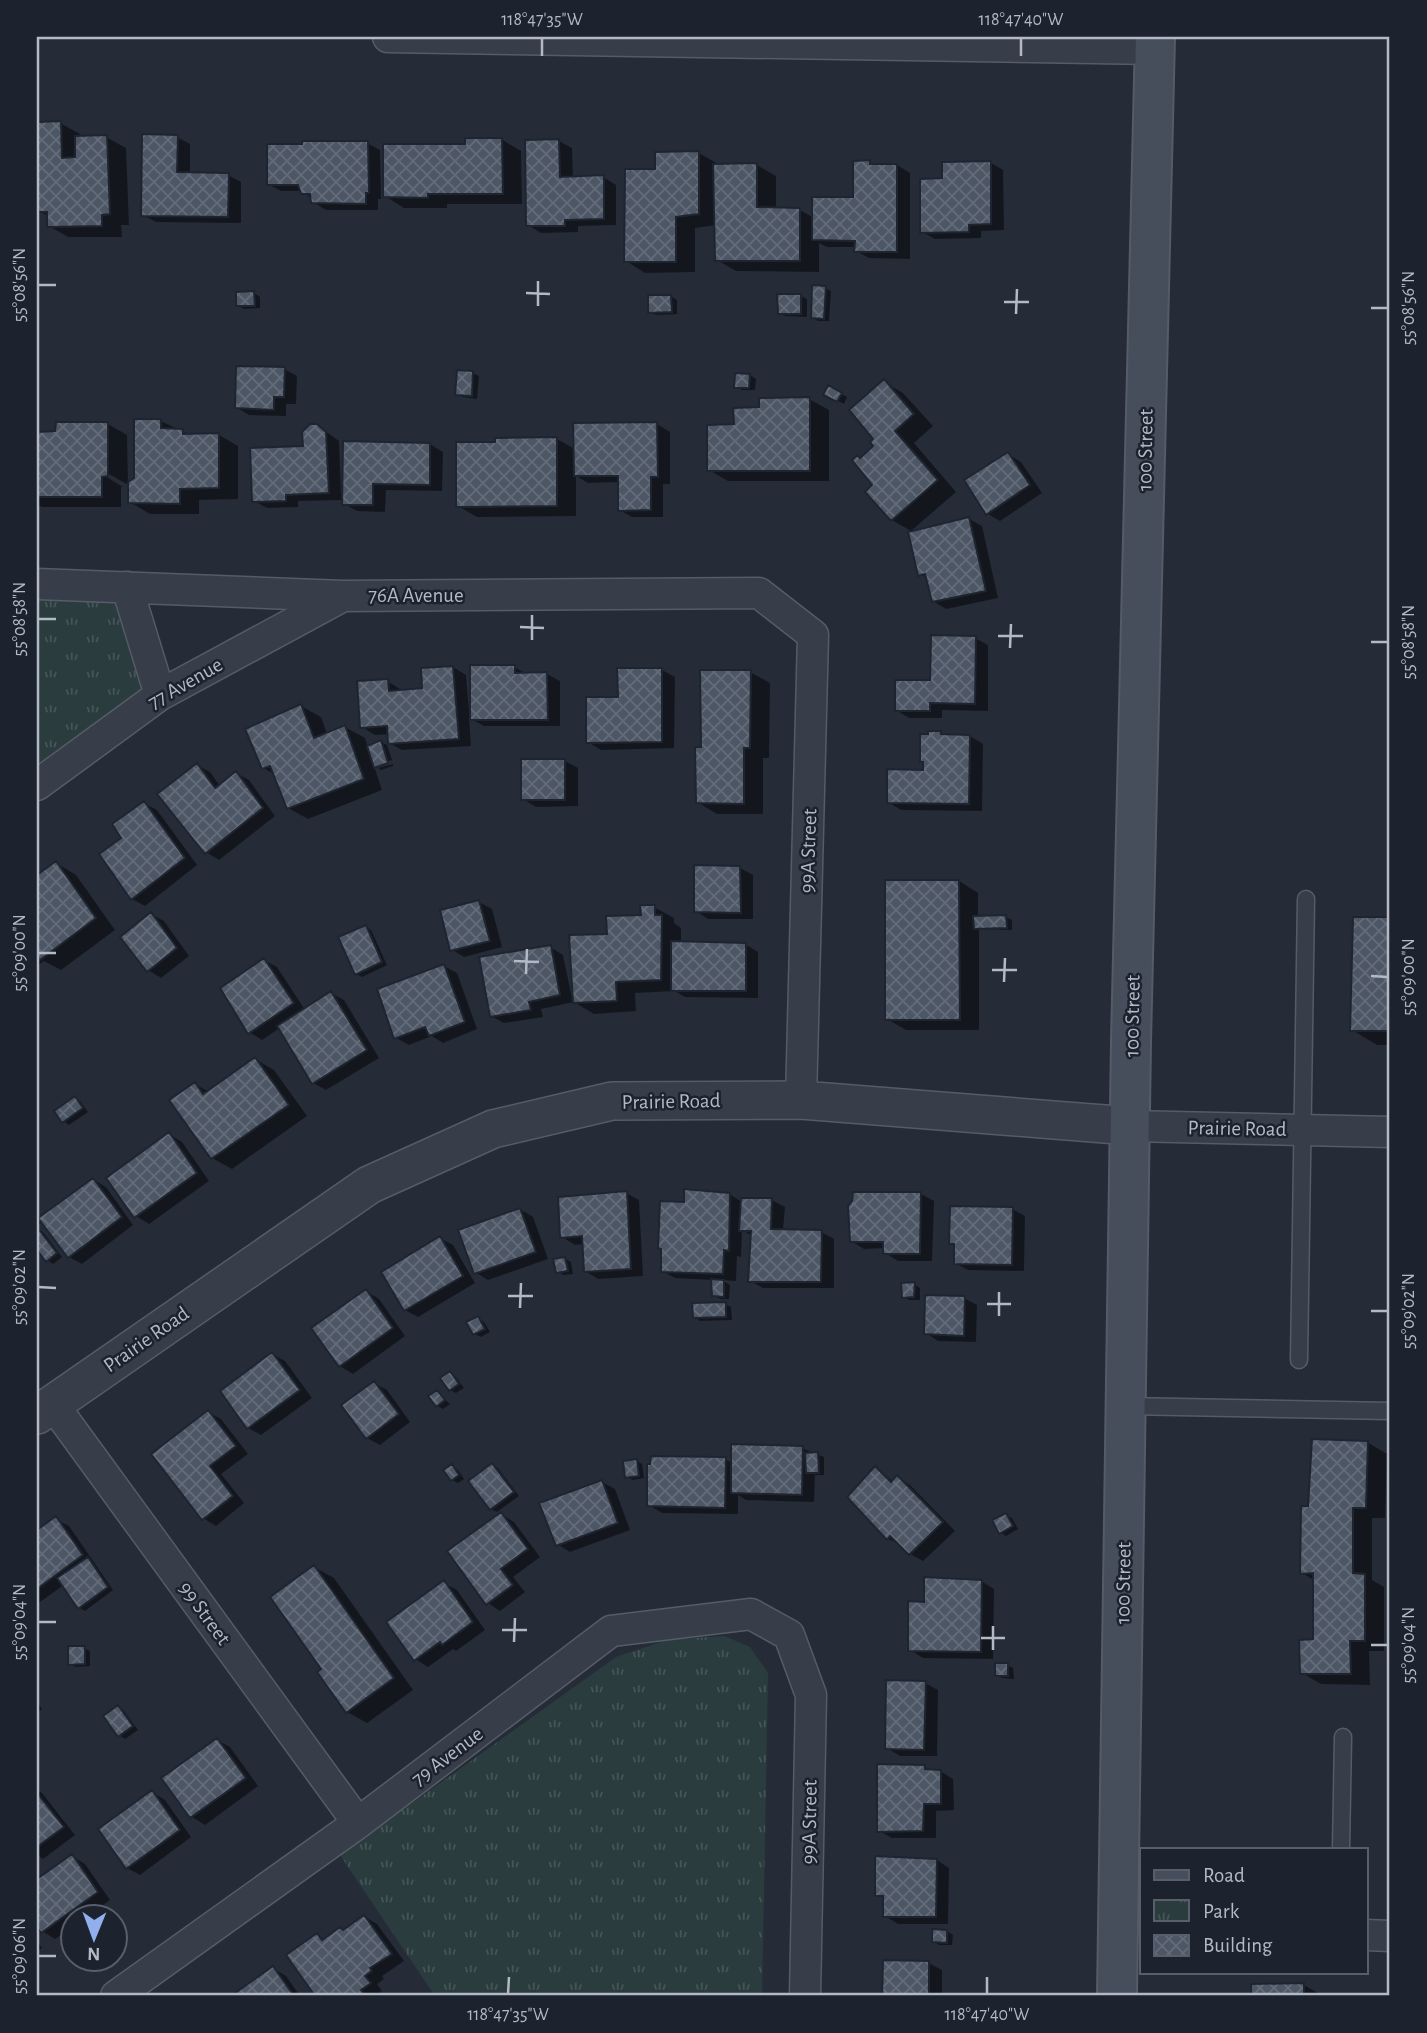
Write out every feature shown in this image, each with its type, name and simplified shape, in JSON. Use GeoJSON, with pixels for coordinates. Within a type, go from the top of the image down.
{"type":"FeatureCollection","features":[{"type":"Feature","properties":{"kind":"main road","name":"100 Street"},"geometry":{"type":"LineString","coordinates":[[1117,1996],[1130,1932],[1126,1406],[1155,43]]}},
{"type":"Feature","properties":{"kind":"street"},"geometry":{"type":"LineString","coordinates":[[388,37],[1155,43]]}},
{"type":"Feature","properties":{"kind":"street","name":"76A Avenue"},"geometry":{"type":"LineString","coordinates":[[37,583],[343,596],[759,593],[788,615]]}},
{"type":"Feature","properties":{"kind":"street"},"geometry":{"type":"LineString","coordinates":[[127,587],[160,695]]}},
{"type":"Feature","properties":{"kind":"street","name":"77 Avenue"},"geometry":{"type":"LineString","coordinates":[[37,785],[160,695],[343,596]]}},
{"type":"Feature","properties":{"kind":"street","name":"99A Street"},"geometry":{"type":"LineString","coordinates":[[788,615],[813,635],[801,1100]]}},
{"type":"Feature","properties":{"kind":"street","name":"Prairie Road"},"geometry":{"type":"LineString","coordinates":[[45,1409],[369,1185],[493,1129],[612,1101],[801,1100],[1130,1126],[1390,1132]]}},
{"type":"Feature","properties":{"kind":"street","name":"99 Street"},"geometry":{"type":"LineString","coordinates":[[45,1409],[359,1823]]}},
{"type":"Feature","properties":{"kind":"street","name":"79 Avenue"},"geometry":{"type":"LineString","coordinates":[[116,1996],[359,1823],[611,1632],[751,1614],[789,1635],[795,1651]]}},
{"type":"Feature","properties":{"kind":"street","name":"99A Street"},"geometry":{"type":"LineString","coordinates":[[795,1651],[811,1695],[805,1996]]}},
{"type":"Feature","properties":{"kind":"street"},"geometry":{"type":"LineString","coordinates":[[1368,1935],[1390,1936]]}},
{"type":"Feature","properties":{"kind":"lane"},"geometry":{"type":"LineString","coordinates":[[1299,1360],[1306,899]]}},
{"type":"Feature","properties":{"kind":"lane"},"geometry":{"type":"LineString","coordinates":[[1126,1406],[1390,1411]]}},
{"type":"Feature","properties":{"kind":"lane"},"geometry":{"type":"LineString","coordinates":[[1341,1848],[1343,1737]]}},
{"type":"Feature","properties":{"kind":"green space"},"geometry":{"type":"Polygon","coordinates":[[[37,586],[127,587],[160,695],[37,785],[37,586]]]}},
{"type":"Feature","properties":{"kind":"green space"},"geometry":{"type":"Polygon","coordinates":[[[724,1636],[750,1647],[768,1673],[762,1996],[435,1996],[340,1855],[616,1657],[667,1640],[724,1636]]]}},
{"type":"Feature","properties":{"kind":"building"},"geometry":{"type":"Polygon","coordinates":[[[61,121],[62,158],[75,157],[75,136],[107,135],[110,214],[102,215],[102,226],[47,227],[47,212],[38,212],[37,122],[61,121]]]}},
{"type":"Feature","properties":{"kind":"building"},"geometry":{"type":"Polygon","coordinates":[[[142,134],[178,135],[177,172],[229,173],[228,217],[141,216],[142,134]]]}},
{"type":"Feature","properties":{"kind":"building"},"geometry":{"type":"Polygon","coordinates":[[[465,138],[502,138],[503,194],[428,194],[428,198],[383,197],[383,144],[465,144],[465,138]]]}},
{"type":"Feature","properties":{"kind":"building"},"geometry":{"type":"Polygon","coordinates":[[[559,139],[560,177],[604,175],[604,219],[565,220],[565,226],[526,226],[525,140],[559,139]]]}},
{"type":"Feature","properties":{"kind":"building"},"geometry":{"type":"Polygon","coordinates":[[[302,141],[368,141],[369,193],[366,193],[366,204],[311,203],[310,194],[301,194],[298,185],[267,185],[267,144],[302,144],[302,141]]]}},
{"type":"Feature","properties":{"kind":"building"},"geometry":{"type":"Polygon","coordinates":[[[699,151],[699,214],[676,217],[676,262],[624,262],[625,169],[655,169],[655,152],[699,151]]]}},
{"type":"Feature","properties":{"kind":"building"},"geometry":{"type":"Polygon","coordinates":[[[870,160],[870,164],[897,164],[897,252],[854,252],[855,241],[812,240],[812,197],[853,197],[853,161],[870,160]]]}},
{"type":"Feature","properties":{"kind":"building"},"geometry":{"type":"Polygon","coordinates":[[[991,161],[991,224],[969,225],[969,232],[920,233],[920,179],[942,178],[942,162],[991,161]]]}},
{"type":"Feature","properties":{"kind":"building"},"geometry":{"type":"Polygon","coordinates":[[[757,163],[757,207],[800,208],[800,261],[715,261],[713,164],[757,163]]]}},
{"type":"Feature","properties":{"kind":"building"},"geometry":{"type":"Polygon","coordinates":[[[812,285],[826,286],[824,319],[811,318],[812,285]]]}},
{"type":"Feature","properties":{"kind":"building"},"geometry":{"type":"Polygon","coordinates":[[[254,291],[255,306],[236,306],[236,292],[254,291]]]}},
{"type":"Feature","properties":{"kind":"building"},"geometry":{"type":"Polygon","coordinates":[[[777,294],[801,294],[801,314],[778,314],[777,294]]]}},
{"type":"Feature","properties":{"kind":"building"},"geometry":{"type":"Polygon","coordinates":[[[648,295],[671,295],[672,312],[648,313],[648,295]]]}},
{"type":"Feature","properties":{"kind":"building"},"geometry":{"type":"Polygon","coordinates":[[[236,366],[285,367],[284,397],[274,397],[274,410],[235,408],[236,366]]]}},
{"type":"Feature","properties":{"kind":"building"},"geometry":{"type":"Polygon","coordinates":[[[457,370],[473,371],[472,396],[455,395],[457,370]]]}},
{"type":"Feature","properties":{"kind":"building"},"geometry":{"type":"Polygon","coordinates":[[[735,373],[750,374],[749,388],[734,388],[735,373]]]}},
{"type":"Feature","properties":{"kind":"building"},"geometry":{"type":"Polygon","coordinates":[[[884,379],[914,414],[895,431],[938,480],[891,521],[865,492],[872,485],[852,460],[857,455],[860,458],[873,446],[870,442],[873,439],[849,410],[884,379]]]}},
{"type":"Feature","properties":{"kind":"building"},"geometry":{"type":"Polygon","coordinates":[[[828,385],[842,393],[837,402],[823,395],[828,385]]]}},
{"type":"Feature","properties":{"kind":"building"},"geometry":{"type":"Polygon","coordinates":[[[810,397],[810,471],[707,471],[707,425],[734,424],[733,408],[759,407],[759,398],[810,397]]]}},
{"type":"Feature","properties":{"kind":"building"},"geometry":{"type":"Polygon","coordinates":[[[134,419],[161,419],[161,428],[183,429],[183,434],[219,433],[219,488],[180,489],[180,504],[128,503],[128,482],[134,478],[134,419]]]}},
{"type":"Feature","properties":{"kind":"building"},"geometry":{"type":"Polygon","coordinates":[[[56,422],[108,422],[108,476],[102,477],[102,497],[37,497],[37,432],[55,431],[56,422]]]}},
{"type":"Feature","properties":{"kind":"building"},"geometry":{"type":"Polygon","coordinates":[[[657,422],[658,477],[651,477],[651,510],[618,511],[618,476],[574,476],[573,423],[657,422]]]}},
{"type":"Feature","properties":{"kind":"building"},"geometry":{"type":"Polygon","coordinates":[[[310,424],[317,424],[326,432],[329,493],[286,495],[286,501],[252,502],[250,448],[303,446],[302,432],[310,424]]]}},
{"type":"Feature","properties":{"kind":"building"},"geometry":{"type":"Polygon","coordinates":[[[557,437],[557,506],[456,507],[456,442],[557,437]]]}},
{"type":"Feature","properties":{"kind":"building"},"geometry":{"type":"Polygon","coordinates":[[[343,441],[430,443],[430,485],[373,484],[373,505],[342,505],[343,441]]]}},
{"type":"Feature","properties":{"kind":"building"},"geometry":{"type":"Polygon","coordinates":[[[1008,452],[1030,485],[986,515],[964,480],[1008,452]]]}},
{"type":"Feature","properties":{"kind":"building"},"geometry":{"type":"Polygon","coordinates":[[[969,517],[986,591],[932,602],[925,574],[918,576],[908,532],[969,517]]]}},
{"type":"Feature","properties":{"kind":"building"},"geometry":{"type":"Polygon","coordinates":[[[931,635],[976,636],[975,704],[930,703],[930,711],[895,711],[895,680],[930,680],[931,635]]]}},
{"type":"Feature","properties":{"kind":"building"},"geometry":{"type":"Polygon","coordinates":[[[470,665],[515,665],[515,673],[547,672],[548,720],[470,720],[470,665]]]}},
{"type":"Feature","properties":{"kind":"building"},"geometry":{"type":"Polygon","coordinates":[[[453,666],[459,739],[388,744],[387,726],[360,728],[357,681],[388,679],[389,691],[422,688],[421,668],[453,666]]]}},
{"type":"Feature","properties":{"kind":"building"},"geometry":{"type":"Polygon","coordinates":[[[617,668],[662,668],[662,742],[586,743],[586,697],[618,697],[617,668]]]}},
{"type":"Feature","properties":{"kind":"building"},"geometry":{"type":"Polygon","coordinates":[[[700,670],[751,670],[750,748],[744,748],[744,804],[696,803],[695,747],[701,747],[700,670]]]}},
{"type":"Feature","properties":{"kind":"building"},"geometry":{"type":"Polygon","coordinates":[[[301,704],[314,738],[345,725],[364,779],[287,809],[270,766],[262,769],[245,729],[301,704]]]}},
{"type":"Feature","properties":{"kind":"building"},"geometry":{"type":"Polygon","coordinates":[[[928,731],[970,735],[969,804],[887,803],[887,769],[923,770],[923,762],[920,762],[920,734],[928,734],[928,731]]]}},
{"type":"Feature","properties":{"kind":"building"},"geometry":{"type":"Polygon","coordinates":[[[381,740],[388,763],[374,768],[367,746],[381,740]]]}},
{"type":"Feature","properties":{"kind":"building"},"geometry":{"type":"Polygon","coordinates":[[[521,759],[565,759],[565,800],[521,800],[521,759]]]}},
{"type":"Feature","properties":{"kind":"building"},"geometry":{"type":"Polygon","coordinates":[[[197,763],[215,788],[236,771],[263,808],[205,854],[157,794],[197,763]]]}},
{"type":"Feature","properties":{"kind":"building"},"geometry":{"type":"Polygon","coordinates":[[[144,801],[185,858],[131,900],[99,854],[121,838],[112,824],[144,801]]]}},
{"type":"Feature","properties":{"kind":"building"},"geometry":{"type":"Polygon","coordinates":[[[56,861],[96,918],[40,960],[37,956],[37,875],[56,861]]]}},
{"type":"Feature","properties":{"kind":"building"},"geometry":{"type":"Polygon","coordinates":[[[694,865],[740,866],[741,913],[694,912],[694,865]]]}},
{"type":"Feature","properties":{"kind":"building"},"geometry":{"type":"Polygon","coordinates":[[[885,880],[959,880],[960,1020],[885,1020],[885,880]]]}},
{"type":"Feature","properties":{"kind":"building"},"geometry":{"type":"Polygon","coordinates":[[[479,900],[490,941],[450,951],[440,910],[479,900]]]}},
{"type":"Feature","properties":{"kind":"building"},"geometry":{"type":"Polygon","coordinates":[[[640,905],[655,905],[655,915],[662,915],[661,980],[616,982],[617,1001],[573,1003],[569,935],[607,934],[606,916],[641,915],[640,905]]]}},
{"type":"Feature","properties":{"kind":"building"},"geometry":{"type":"Polygon","coordinates":[[[151,912],[177,948],[147,972],[120,937],[151,912]]]}},
{"type":"Feature","properties":{"kind":"building"},"geometry":{"type":"Polygon","coordinates":[[[1006,915],[1007,928],[974,929],[973,916],[1006,915]]]}},
{"type":"Feature","properties":{"kind":"building"},"geometry":{"type":"Polygon","coordinates":[[[1353,917],[1390,917],[1388,1031],[1350,1031],[1353,917]]]}},
{"type":"Feature","properties":{"kind":"building"},"geometry":{"type":"Polygon","coordinates":[[[366,925],[382,962],[355,975],[338,937],[366,925]]]}},
{"type":"Feature","properties":{"kind":"building"},"geometry":{"type":"Polygon","coordinates":[[[671,941],[746,943],[746,991],[671,991],[671,941]]]}},
{"type":"Feature","properties":{"kind":"building"},"geometry":{"type":"Polygon","coordinates":[[[551,945],[560,995],[529,1002],[531,1010],[490,1017],[479,957],[551,945]]]}},
{"type":"Feature","properties":{"kind":"building"},"geometry":{"type":"Polygon","coordinates":[[[264,958],[294,1003],[248,1034],[220,988],[264,958]]]}},
{"type":"Feature","properties":{"kind":"building"},"geometry":{"type":"Polygon","coordinates":[[[444,964],[465,1022],[429,1036],[425,1027],[394,1039],[377,989],[444,964]]]}},
{"type":"Feature","properties":{"kind":"building"},"geometry":{"type":"Polygon","coordinates":[[[331,991],[367,1050],[312,1084],[277,1026],[331,991]]]}},
{"type":"Feature","properties":{"kind":"building"},"geometry":{"type":"Polygon","coordinates":[[[255,1057],[289,1105],[211,1159],[169,1100],[195,1082],[203,1094],[255,1057]]]}},
{"type":"Feature","properties":{"kind":"building"},"geometry":{"type":"Polygon","coordinates":[[[75,1096],[83,1108],[62,1123],[54,1111],[75,1096]]]}},
{"type":"Feature","properties":{"kind":"building"},"geometry":{"type":"Polygon","coordinates":[[[169,1132],[197,1173],[134,1218],[106,1178],[169,1132]]]}},
{"type":"Feature","properties":{"kind":"building"},"geometry":{"type":"Polygon","coordinates":[[[93,1178],[122,1217],[68,1258],[38,1218],[93,1178]]]}},
{"type":"Feature","properties":{"kind":"building"},"geometry":{"type":"Polygon","coordinates":[[[684,1189],[730,1193],[729,1251],[724,1250],[723,1274],[661,1272],[661,1249],[658,1248],[660,1201],[684,1202],[684,1189]]]}},
{"type":"Feature","properties":{"kind":"building"},"geometry":{"type":"Polygon","coordinates":[[[627,1191],[631,1269],[584,1272],[582,1236],[560,1238],[558,1197],[627,1191]]]}},
{"type":"Feature","properties":{"kind":"building"},"geometry":{"type":"Polygon","coordinates":[[[853,1192],[921,1192],[920,1254],[883,1254],[883,1242],[850,1242],[848,1206],[853,1192]]]}},
{"type":"Feature","properties":{"kind":"building"},"geometry":{"type":"Polygon","coordinates":[[[741,1198],[772,1198],[771,1229],[822,1230],[821,1282],[748,1282],[751,1231],[739,1231],[741,1198]]]}},
{"type":"Feature","properties":{"kind":"building"},"geometry":{"type":"Polygon","coordinates":[[[950,1206],[1013,1207],[1012,1265],[954,1264],[954,1244],[949,1244],[950,1206]]]}},
{"type":"Feature","properties":{"kind":"building"},"geometry":{"type":"Polygon","coordinates":[[[520,1208],[536,1252],[474,1274],[458,1230],[520,1208]]]}},
{"type":"Feature","properties":{"kind":"building"},"geometry":{"type":"Polygon","coordinates":[[[37,1227],[57,1253],[46,1262],[37,1250],[37,1227]]]}},
{"type":"Feature","properties":{"kind":"building"},"geometry":{"type":"Polygon","coordinates":[[[440,1236],[463,1276],[404,1311],[381,1272],[440,1236]]]}},
{"type":"Feature","properties":{"kind":"building"},"geometry":{"type":"Polygon","coordinates":[[[565,1257],[568,1271],[556,1273],[553,1259],[565,1257]]]}},
{"type":"Feature","properties":{"kind":"building"},"geometry":{"type":"Polygon","coordinates":[[[711,1279],[724,1280],[724,1297],[712,1296],[711,1279]]]}},
{"type":"Feature","properties":{"kind":"building"},"geometry":{"type":"Polygon","coordinates":[[[915,1282],[914,1297],[902,1298],[901,1283],[915,1282]]]}},
{"type":"Feature","properties":{"kind":"building"},"geometry":{"type":"Polygon","coordinates":[[[366,1289],[393,1328],[339,1367],[311,1328],[366,1289]]]}},
{"type":"Feature","properties":{"kind":"building"},"geometry":{"type":"Polygon","coordinates":[[[925,1295],[965,1296],[964,1336],[924,1334],[925,1295]]]}},
{"type":"Feature","properties":{"kind":"building"},"geometry":{"type":"Polygon","coordinates":[[[726,1302],[726,1317],[693,1318],[692,1303],[726,1302]]]}},
{"type":"Feature","properties":{"kind":"building"},"geometry":{"type":"Polygon","coordinates":[[[478,1316],[485,1329],[473,1335],[466,1322],[478,1316]]]}},
{"type":"Feature","properties":{"kind":"building"},"geometry":{"type":"Polygon","coordinates":[[[272,1352],[300,1390],[247,1429],[220,1391],[272,1352]]]}},
{"type":"Feature","properties":{"kind":"building"},"geometry":{"type":"Polygon","coordinates":[[[450,1371],[459,1384],[449,1391],[440,1378],[450,1371]]]}},
{"type":"Feature","properties":{"kind":"building"},"geometry":{"type":"Polygon","coordinates":[[[374,1381],[399,1414],[366,1439],[341,1405],[374,1381]]]}},
{"type":"Feature","properties":{"kind":"building"},"geometry":{"type":"Polygon","coordinates":[[[437,1390],[445,1400],[436,1407],[428,1396],[437,1390]]]}},
{"type":"Feature","properties":{"kind":"building"},"geometry":{"type":"Polygon","coordinates":[[[208,1410],[236,1446],[210,1466],[233,1496],[202,1520],[151,1454],[208,1410]]]}},
{"type":"Feature","properties":{"kind":"building"},"geometry":{"type":"Polygon","coordinates":[[[1312,1439],[1368,1441],[1366,1508],[1353,1508],[1353,1573],[1365,1574],[1365,1641],[1350,1641],[1351,1674],[1300,1674],[1299,1640],[1313,1639],[1313,1573],[1300,1574],[1301,1506],[1308,1506],[1312,1439]]]}},
{"type":"Feature","properties":{"kind":"building"},"geometry":{"type":"Polygon","coordinates":[[[731,1444],[803,1446],[802,1495],[731,1493],[731,1444]]]}},
{"type":"Feature","properties":{"kind":"building"},"geometry":{"type":"Polygon","coordinates":[[[818,1452],[819,1473],[806,1473],[805,1453],[818,1452]]]}},
{"type":"Feature","properties":{"kind":"building"},"geometry":{"type":"Polygon","coordinates":[[[651,1456],[726,1457],[725,1508],[647,1506],[647,1464],[650,1464],[651,1456]]]}},
{"type":"Feature","properties":{"kind":"building"},"geometry":{"type":"Polygon","coordinates":[[[637,1459],[639,1476],[625,1478],[623,1461],[637,1459]]]}},
{"type":"Feature","properties":{"kind":"building"},"geometry":{"type":"Polygon","coordinates":[[[492,1463],[514,1492],[490,1510],[468,1481],[492,1463]]]}},
{"type":"Feature","properties":{"kind":"building"},"geometry":{"type":"Polygon","coordinates":[[[452,1464],[459,1475],[451,1481],[443,1470],[452,1464]]]}},
{"type":"Feature","properties":{"kind":"building"},"geometry":{"type":"Polygon","coordinates":[[[875,1466],[891,1482],[897,1475],[943,1522],[909,1555],[890,1536],[887,1540],[847,1497],[875,1466]]]}},
{"type":"Feature","properties":{"kind":"building"},"geometry":{"type":"Polygon","coordinates":[[[602,1480],[618,1523],[556,1546],[539,1503],[602,1480]]]}},
{"type":"Feature","properties":{"kind":"building"},"geometry":{"type":"Polygon","coordinates":[[[501,1512],[528,1549],[501,1569],[513,1585],[486,1605],[447,1551],[501,1512]]]}},
{"type":"Feature","properties":{"kind":"building"},"geometry":{"type":"Polygon","coordinates":[[[1006,1513],[1013,1526],[999,1534],[992,1520],[1006,1513]]]}},
{"type":"Feature","properties":{"kind":"building"},"geometry":{"type":"Polygon","coordinates":[[[56,1516],[83,1555],[37,1589],[37,1530],[56,1516]]]}},
{"type":"Feature","properties":{"kind":"building"},"geometry":{"type":"Polygon","coordinates":[[[88,1557],[108,1587],[78,1609],[57,1578],[88,1557]]]}},
{"type":"Feature","properties":{"kind":"building"},"geometry":{"type":"Polygon","coordinates":[[[314,1565],[394,1678],[346,1713],[317,1672],[321,1669],[270,1597],[314,1565]]]}},
{"type":"Feature","properties":{"kind":"building"},"geometry":{"type":"Polygon","coordinates":[[[924,1577],[982,1580],[981,1652],[908,1651],[908,1601],[924,1602],[924,1577]]]}},
{"type":"Feature","properties":{"kind":"building"},"geometry":{"type":"Polygon","coordinates":[[[444,1580],[473,1622],[414,1661],[386,1622],[444,1580]]]}},
{"type":"Feature","properties":{"kind":"building"},"geometry":{"type":"Polygon","coordinates":[[[68,1646],[85,1646],[85,1664],[68,1665],[68,1646]]]}},
{"type":"Feature","properties":{"kind":"building"},"geometry":{"type":"Polygon","coordinates":[[[995,1663],[1008,1663],[1008,1676],[995,1676],[995,1663]]]}},
{"type":"Feature","properties":{"kind":"building"},"geometry":{"type":"Polygon","coordinates":[[[886,1680],[926,1681],[924,1750],[885,1749],[886,1680]]]}},
{"type":"Feature","properties":{"kind":"building"},"geometry":{"type":"Polygon","coordinates":[[[118,1705],[133,1726],[118,1737],[103,1716],[118,1705]]]}},
{"type":"Feature","properties":{"kind":"building"},"geometry":{"type":"Polygon","coordinates":[[[217,1738],[246,1778],[190,1818],[161,1778],[217,1738]]]}},
{"type":"Feature","properties":{"kind":"building"},"geometry":{"type":"Polygon","coordinates":[[[877,1764],[925,1765],[925,1769],[941,1770],[941,1804],[924,1804],[923,1831],[877,1832],[877,1764]]]}},
{"type":"Feature","properties":{"kind":"building"},"geometry":{"type":"Polygon","coordinates":[[[152,1790],[180,1830],[126,1869],[98,1829],[152,1790]]]}},
{"type":"Feature","properties":{"kind":"building"},"geometry":{"type":"Polygon","coordinates":[[[37,1793],[64,1827],[37,1847],[37,1793]]]}},
{"type":"Feature","properties":{"kind":"building"},"geometry":{"type":"Polygon","coordinates":[[[72,1854],[98,1892],[81,1904],[60,1904],[60,1919],[41,1933],[37,1927],[37,1879],[72,1854]]]}},
{"type":"Feature","properties":{"kind":"building"},"geometry":{"type":"Polygon","coordinates":[[[875,1856],[937,1859],[936,1917],[883,1917],[883,1896],[875,1896],[875,1856]]]}},
{"type":"Feature","properties":{"kind":"building"},"geometry":{"type":"Polygon","coordinates":[[[364,1915],[392,1954],[370,1968],[372,1971],[365,1976],[371,1983],[361,1990],[365,1996],[315,1996],[286,1955],[317,1933],[322,1940],[340,1927],[343,1930],[364,1915]]]}},
{"type":"Feature","properties":{"kind":"building"},"geometry":{"type":"Polygon","coordinates":[[[932,1929],[947,1930],[947,1943],[932,1942],[932,1929]]]}},
{"type":"Feature","properties":{"kind":"building"},"geometry":{"type":"Polygon","coordinates":[[[883,1960],[929,1961],[929,1996],[882,1996],[883,1960]]]}},
{"type":"Feature","properties":{"kind":"building"},"geometry":{"type":"Polygon","coordinates":[[[273,1966],[294,1996],[231,1996],[273,1966]]]}},
{"type":"Feature","properties":{"kind":"building"},"geometry":{"type":"Polygon","coordinates":[[[1304,1983],[1304,1996],[1251,1996],[1251,1984],[1304,1983]]]}}]}
